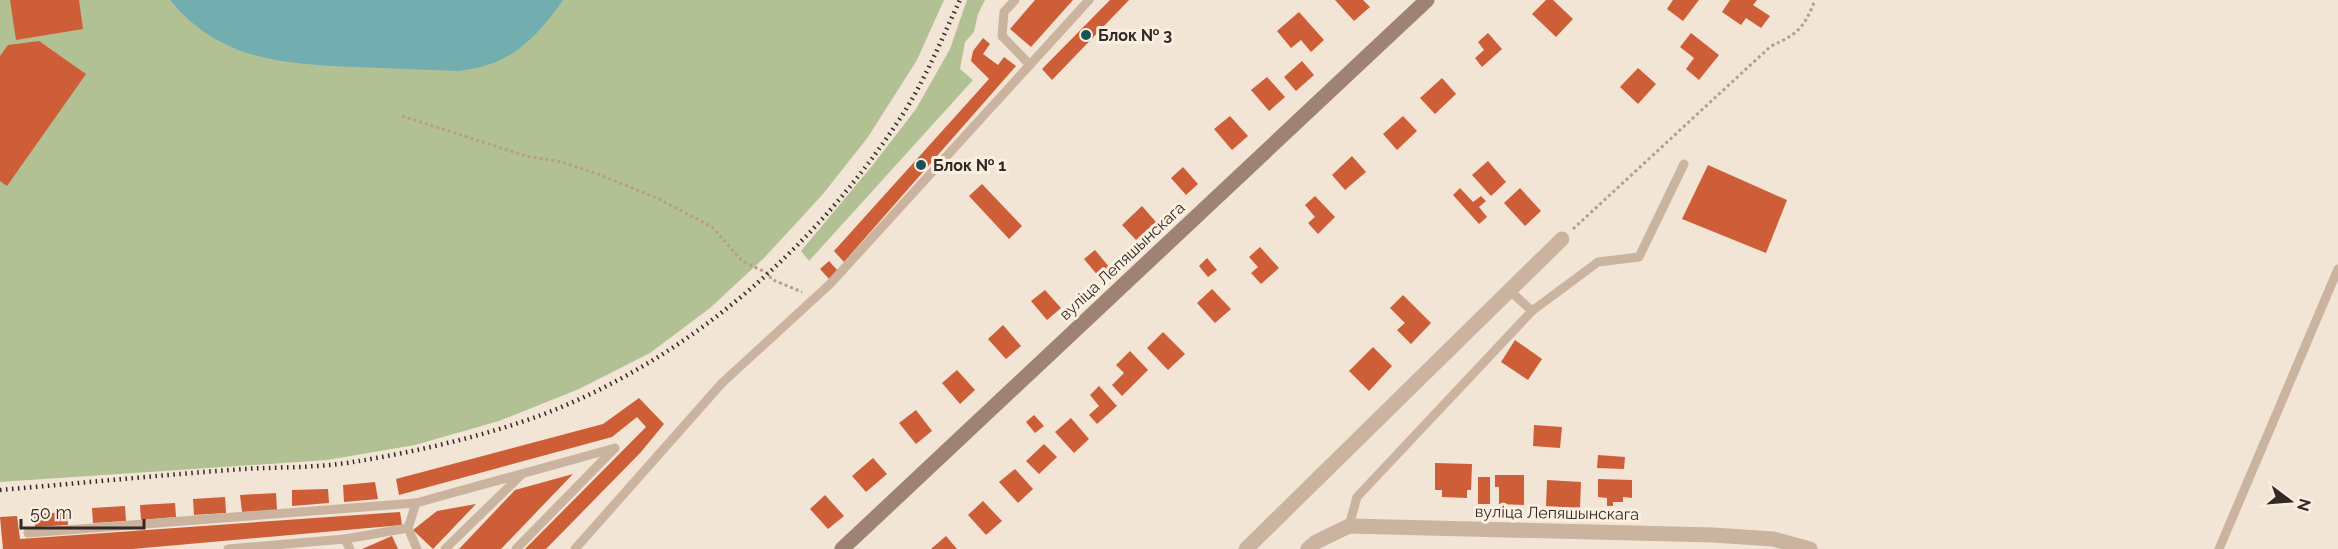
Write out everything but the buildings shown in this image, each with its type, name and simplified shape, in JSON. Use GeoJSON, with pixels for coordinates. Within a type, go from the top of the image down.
{"type":"FeatureCollection","features":[{"type":"Feature","properties":{"kind":"street","name":"вуліца Лепяшынскага"},"geometry":{"type":"LineString","coordinates":[[842,549],[1427,0]]}},
{"type":"Feature","properties":{"kind":"street"},"geometry":{"type":"LineString","coordinates":[[1246,549],[1562,239]]}},
{"type":"Feature","properties":{"kind":"street","name":"вуліца Лепяшынскага"},"geometry":{"type":"LineString","coordinates":[[1308,549],[1316,542],[1349,526],[1713,535],[1773,539],[1809,549]]}},
{"type":"Feature","properties":{"kind":"lane"},"geometry":{"type":"LineString","coordinates":[[1015,0],[1004,12],[1002,36],[1030,65]]}},
{"type":"Feature","properties":{"kind":"lane"},"geometry":{"type":"LineString","coordinates":[[575,549],[722,383],[830,284],[1089,0]]}},
{"type":"Feature","properties":{"kind":"lane"},"geometry":{"type":"LineString","coordinates":[[1349,526],[1357,497],[1532,311],[1598,262],[1639,257],[1684,164]]}},
{"type":"Feature","properties":{"kind":"lane"},"geometry":{"type":"LineString","coordinates":[[2218,549],[2338,269]]}},
{"type":"Feature","properties":{"kind":"lane"},"geometry":{"type":"LineString","coordinates":[[1509,290],[1532,311]]}},
{"type":"Feature","properties":{"kind":"lane"},"geometry":{"type":"LineString","coordinates":[[28,533],[416,503],[615,448],[516,549]]}},
{"type":"Feature","properties":{"kind":"lane"},"geometry":{"type":"LineString","coordinates":[[445,549],[523,473]]}},
{"type":"Feature","properties":{"kind":"lane"},"geometry":{"type":"LineString","coordinates":[[416,503],[408,528],[417,549]]}},
{"type":"Feature","properties":{"kind":"lane"},"geometry":{"type":"LineString","coordinates":[[228,549],[284,547],[408,528]]}},
{"type":"Feature","properties":{"kind":"lane"},"geometry":{"type":"LineString","coordinates":[[345,539],[350,549]]}},
{"type":"Feature","properties":{"kind":"path"},"geometry":{"type":"LineString","coordinates":[[1562,239],[1771,46],[1794,35],[1809,15],[1815,0]]}},
{"type":"Feature","properties":{"kind":"path"},"geometry":{"type":"LineString","coordinates":[[402,116],[526,156],[561,162],[598,174],[659,199],[712,227],[742,261],[769,273],[771,279],[815,297]]}},
{"type":"Feature","properties":{"kind":"green space"},"geometry":{"type":"Polygon","coordinates":[[[0,0],[944,0],[917,60],[868,137],[823,194],[765,257],[710,308],[650,353],[579,389],[499,421],[415,445],[327,460],[0,482],[0,0]]]}},
{"type":"Feature","properties":{"kind":"green space"},"geometry":{"type":"Polygon","coordinates":[[[967,0],[985,0],[978,14],[974,32],[965,42],[960,69],[973,80],[809,261],[801,251],[916,109],[950,49],[967,0]]]}},
{"type":"Feature","properties":{"kind":"water"},"geometry":{"type":"Polygon","coordinates":[[[170,0],[563,0],[542,28],[519,49],[491,64],[457,71],[329,66],[279,61],[232,47],[210,36],[189,20],[170,0]]]}},
{"type":"Feature","properties":{"kind":"railway"},"geometry":{"type":"LineString","coordinates":[[0,490],[213,471],[353,462],[425,448],[498,429],[544,414],[598,390],[650,362],[700,329],[747,292],[791,252],[831,209],[869,162],[903,114],[960,0]]}},
{"type":"Feature","properties":{"kind":"place","name":"Блок № 3"},"geometry":{"type":"Point","coordinates":[1086,35]}},
{"type":"Feature","properties":{"kind":"place","name":"Блок № 1"},"geometry":{"type":"Point","coordinates":[921,165]}}]}
